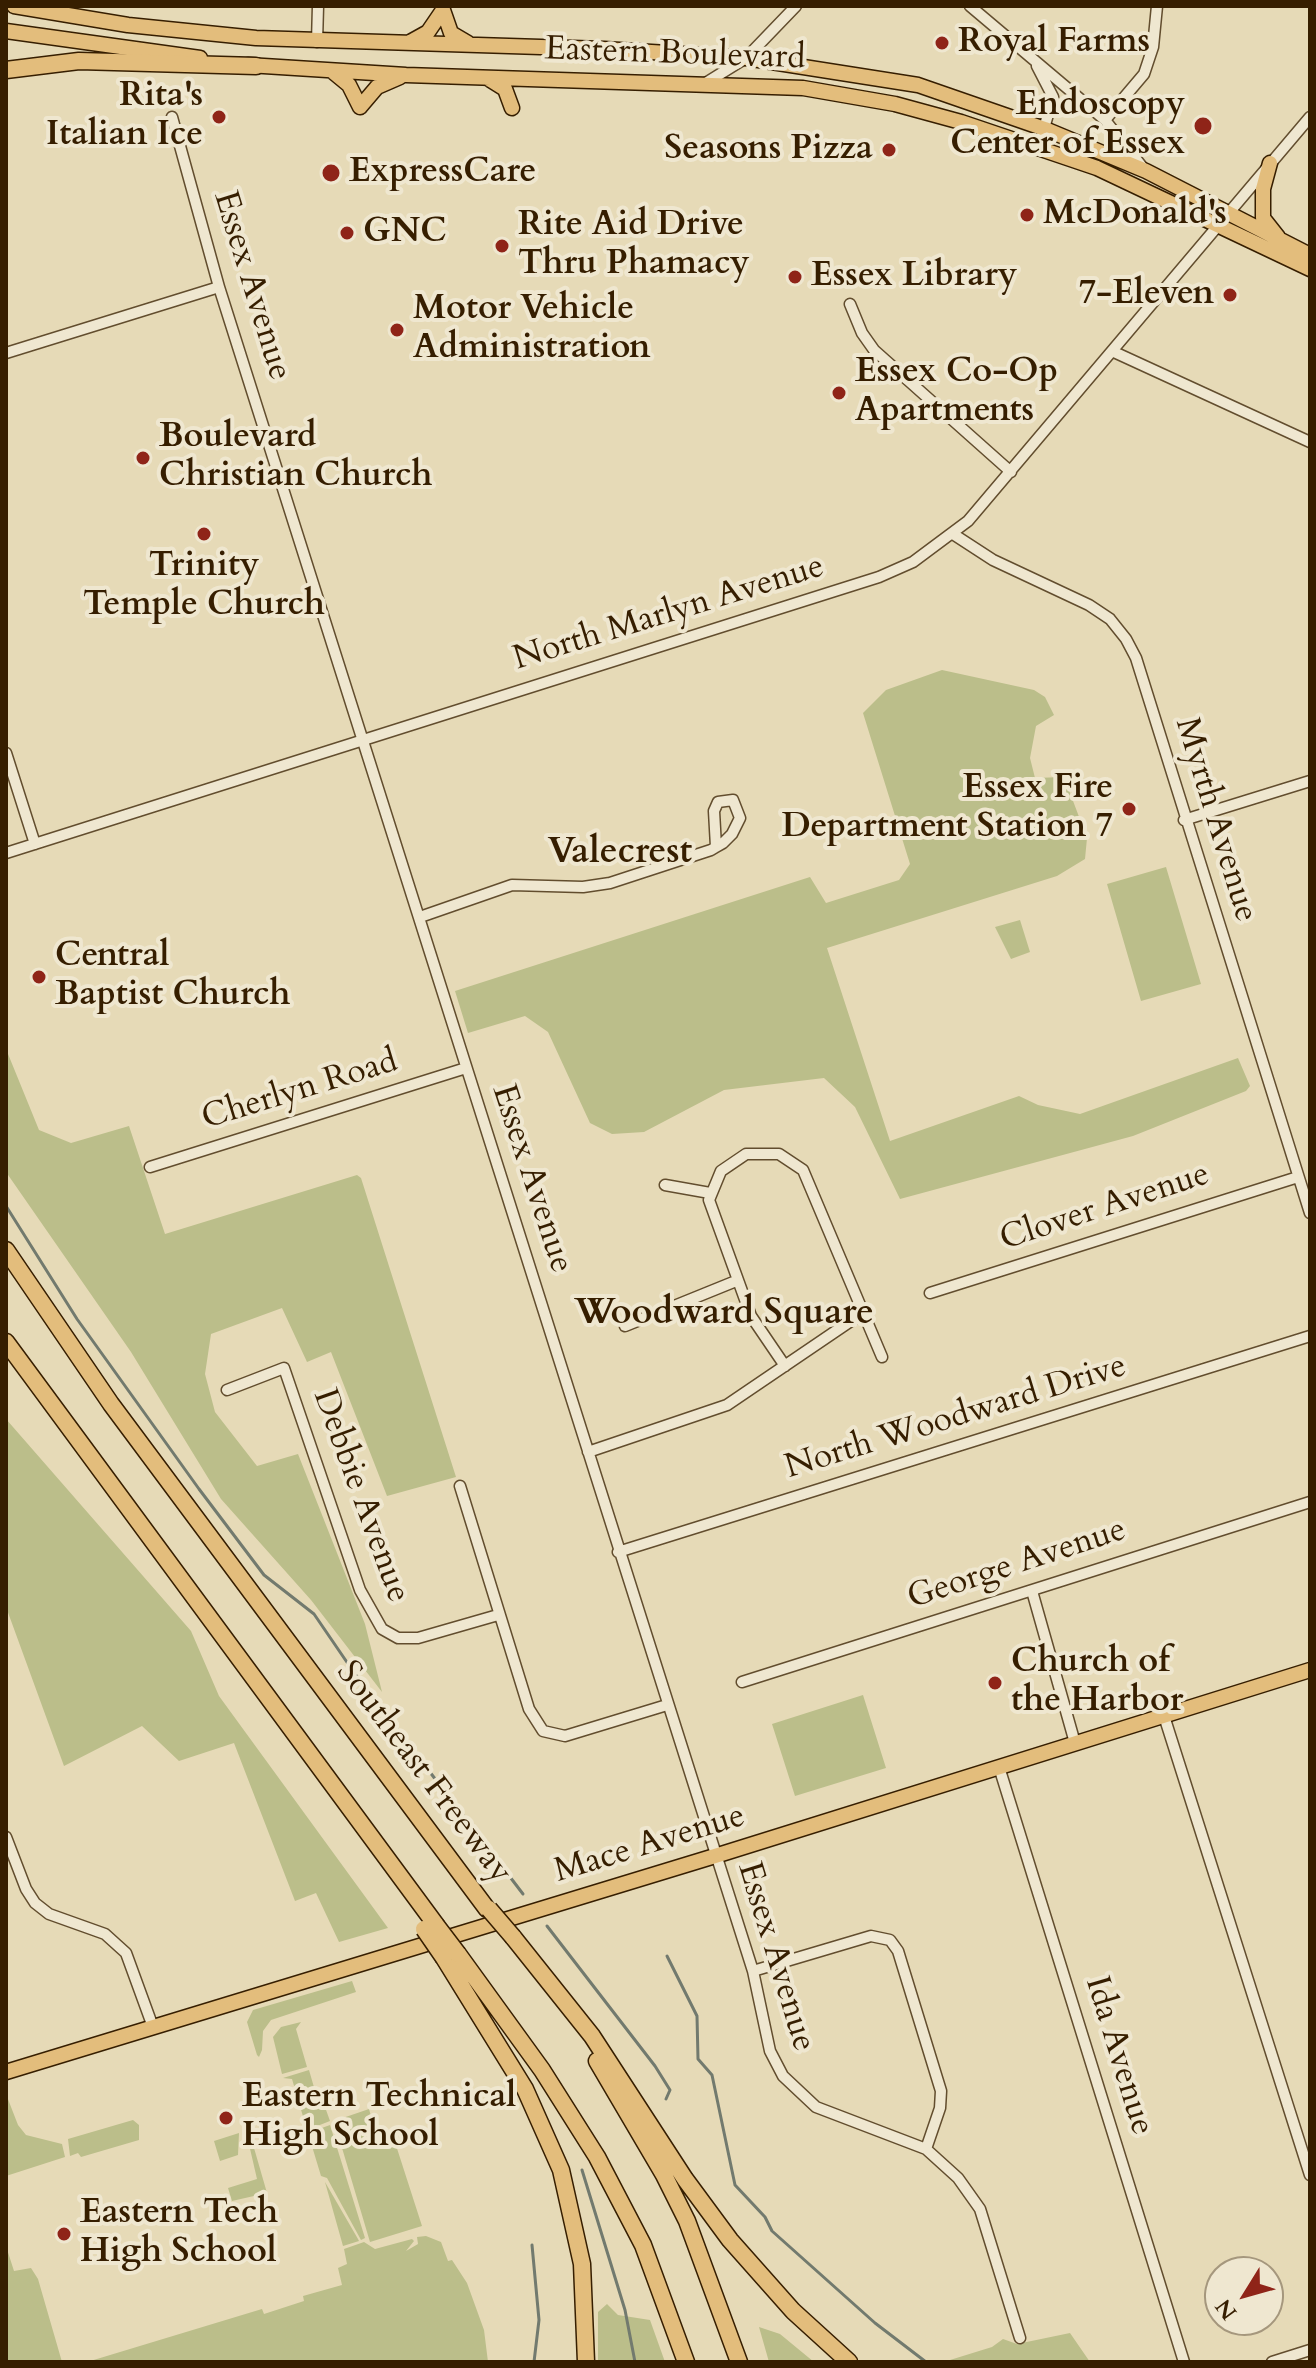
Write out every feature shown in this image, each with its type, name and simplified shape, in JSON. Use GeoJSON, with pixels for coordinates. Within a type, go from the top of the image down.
{"type":"FeatureCollection","features":[{"type":"Feature","properties":{"kind":"highway"},"geometry":{"type":"LineString","coordinates":[[6,70],[79,61],[256,66]]}},
{"type":"Feature","properties":{"kind":"highway","name":"Southeast Freeway"},"geometry":{"type":"LineString","coordinates":[[6,1250],[111,1404],[511,1938],[584,2041],[664,2175],[707,2270],[739,2362]]}},
{"type":"Feature","properties":{"kind":"highway"},"geometry":{"type":"LineString","coordinates":[[6,1342],[354,1815],[451,1956],[571,2114],[643,2245],[686,2362]]}},
{"type":"Feature","properties":{"kind":"highway"},"geometry":{"type":"LineString","coordinates":[[511,1938],[592,2036],[685,2179],[730,2240],[793,2311],[849,2362]]}},
{"type":"Feature","properties":{"kind":"highway"},"geometry":{"type":"LineString","coordinates":[[451,1956],[525,2089],[561,2170],[582,2264],[586,2362]]}},
{"type":"Feature","properties":{"kind":"main road","name":"Eastern Boulevard"},"geometry":{"type":"LineString","coordinates":[[14,6],[128,25],[317,42],[472,45],[746,58],[918,85],[1045,129],[1146,171],[1222,220],[1310,269]]}},
{"type":"Feature","properties":{"kind":"main road"},"geometry":{"type":"LineString","coordinates":[[405,44],[428,32],[443,10],[451,33],[472,45]]}},
{"type":"Feature","properties":{"kind":"main road","name":"Eastern Boulevard"},"geometry":{"type":"LineString","coordinates":[[6,31],[256,66],[406,75],[803,88],[961,122],[1039,146],[1310,255]]}},
{"type":"Feature","properties":{"kind":"main road"},"geometry":{"type":"LineString","coordinates":[[331,71],[349,85],[360,107],[377,87],[406,75]]}},
{"type":"Feature","properties":{"kind":"main road"},"geometry":{"type":"LineString","coordinates":[[485,78],[505,89],[512,108]]}},
{"type":"Feature","properties":{"kind":"main road"},"geometry":{"type":"LineString","coordinates":[[1270,163],[1263,189],[1263,218],[1284,243]]}},
{"type":"Feature","properties":{"kind":"main road","name":"Mace Avenue"},"geometry":{"type":"LineString","coordinates":[[6,2072],[715,1856],[1310,1670]]}},
{"type":"Feature","properties":{"kind":"street"},"geometry":{"type":"LineString","coordinates":[[317,42],[318,6]]}},
{"type":"Feature","properties":{"kind":"street"},"geometry":{"type":"LineString","coordinates":[[702,85],[746,58],[796,6]]}},
{"type":"Feature","properties":{"kind":"street"},"geometry":{"type":"LineString","coordinates":[[970,6],[1105,120],[1146,171]]}},
{"type":"Feature","properties":{"kind":"street"},"geometry":{"type":"LineString","coordinates":[[1105,120],[1144,74],[1153,47],[1157,6]]}},
{"type":"Feature","properties":{"kind":"street"},"geometry":{"type":"LineString","coordinates":[[1029,55],[1052,88],[1053,108],[1039,146]]}},
{"type":"Feature","properties":{"kind":"street","name":"Essex Avenue"},"geometry":{"type":"LineString","coordinates":[[172,117],[219,287],[753,1971],[765,2038],[775,2064],[793,2088],[827,2113],[926,2149],[958,2178],[980,2209],[1020,2338]]}},
{"type":"Feature","properties":{"kind":"street","name":"North Marlyn Avenue"},"geometry":{"type":"LineString","coordinates":[[6,853],[879,577],[913,562],[953,534],[1011,472],[1310,117]]}},
{"type":"Feature","properties":{"kind":"street"},"geometry":{"type":"LineString","coordinates":[[6,353],[219,287]]}},
{"type":"Feature","properties":{"kind":"street"},"geometry":{"type":"LineString","coordinates":[[850,304],[862,333],[882,358],[1011,472]]}},
{"type":"Feature","properties":{"kind":"street"},"geometry":{"type":"LineString","coordinates":[[1114,352],[1164,372],[1310,442]]}},
{"type":"Feature","properties":{"kind":"street","name":"Myrth Avenue"},"geometry":{"type":"LineString","coordinates":[[953,534],[993,560],[1089,605],[1119,629],[1136,658],[1184,820],[1310,1213]]}},
{"type":"Feature","properties":{"kind":"street"},"geometry":{"type":"LineString","coordinates":[[6,753],[35,844]]}},
{"type":"Feature","properties":{"kind":"street"},"geometry":{"type":"LineString","coordinates":[[1184,820],[1310,781]]}},
{"type":"Feature","properties":{"kind":"street"},"geometry":{"type":"LineString","coordinates":[[420,917],[512,885],[583,887],[610,883],[716,847]]}},
{"type":"Feature","properties":{"kind":"street","name":"Cherlyn Road"},"geometry":{"type":"LineString","coordinates":[[150,1167],[466,1068]]}},
{"type":"Feature","properties":{"kind":"street"},"geometry":{"type":"LineString","coordinates":[[785,1366],[757,1328],[736,1281],[712,1213],[710,1193],[721,1171],[746,1154],[768,1152],[795,1162],[815,1190],[882,1357]]}},
{"type":"Feature","properties":{"kind":"street","name":"Clover Avenue"},"geometry":{"type":"LineString","coordinates":[[930,1293],[1298,1177]]}},
{"type":"Feature","properties":{"kind":"street"},"geometry":{"type":"LineString","coordinates":[[665,1185],[710,1193]]}},
{"type":"Feature","properties":{"kind":"street"},"geometry":{"type":"LineString","coordinates":[[625,1326],[736,1281]]}},
{"type":"Feature","properties":{"kind":"street"},"geometry":{"type":"LineString","coordinates":[[588,1452],[714,1411],[754,1389],[864,1312]]}},
{"type":"Feature","properties":{"kind":"street","name":"North Woodward Drive"},"geometry":{"type":"LineString","coordinates":[[618,1552],[1310,1336]]}},
{"type":"Feature","properties":{"kind":"street","name":"Debbie Avenue"},"geometry":{"type":"LineString","coordinates":[[227,1390],[284,1368],[360,1590],[382,1629],[398,1638],[418,1638],[498,1615]]}},
{"type":"Feature","properties":{"kind":"street"},"geometry":{"type":"LineString","coordinates":[[460,1486],[529,1709],[543,1731],[565,1736],[667,1705]]}},
{"type":"Feature","properties":{"kind":"street","name":"George Avenue"},"geometry":{"type":"LineString","coordinates":[[742,1682],[1310,1502]]}},
{"type":"Feature","properties":{"kind":"street"},"geometry":{"type":"LineString","coordinates":[[1032,1591],[1075,1743]]}},
{"type":"Feature","properties":{"kind":"street"},"geometry":{"type":"LineString","coordinates":[[1164,1716],[1310,2175]]}},
{"type":"Feature","properties":{"kind":"street","name":"Ida Avenue"},"geometry":{"type":"LineString","coordinates":[[999,1767],[1184,2362]]}},
{"type":"Feature","properties":{"kind":"street"},"geometry":{"type":"LineString","coordinates":[[6,1837],[26,1889],[41,1909],[105,1934],[120,1946],[129,1960],[153,2027]]}},
{"type":"Feature","properties":{"kind":"street"},"geometry":{"type":"LineString","coordinates":[[753,1971],[871,1936],[890,1940],[898,1951],[941,2091],[940,2108],[926,2149]]}},
{"type":"Feature","properties":{"kind":"street"},"geometry":{"type":"LineString","coordinates":[[1272,2362],[1310,2350]]}},
{"type":"Feature","properties":{"kind":"green space"},"geometry":{"type":"Polygon","coordinates":[[[942,670],[1034,690],[1045,697],[1054,715],[1036,726],[1030,758],[1035,778],[1064,777],[1087,838],[1085,859],[1057,876],[827,948],[890,1141],[1019,1096],[1038,1105],[1080,1114],[1238,1058],[1250,1086],[1246,1091],[1133,1136],[900,1199],[855,1107],[824,1078],[724,1090],[644,1132],[612,1134],[590,1123],[548,1032],[525,1016],[468,1033],[455,991],[810,877],[826,903],[899,880],[910,864],[863,713],[886,690],[942,670]]]}},
{"type":"Feature","properties":{"kind":"green space"},"geometry":{"type":"Polygon","coordinates":[[[1166,867],[1201,984],[1141,1001],[1107,884],[1166,867]]]}},
{"type":"Feature","properties":{"kind":"green space"},"geometry":{"type":"Polygon","coordinates":[[[1020,920],[1030,952],[1011,959],[995,927],[1020,920]]]}},
{"type":"Feature","properties":{"kind":"green space"},"geometry":{"type":"Polygon","coordinates":[[[6,1049],[39,1130],[71,1143],[129,1126],[165,1234],[357,1175],[361,1178],[456,1477],[387,1496],[331,1352],[307,1362],[282,1308],[211,1334],[205,1374],[215,1412],[257,1466],[298,1454],[365,1624],[382,1692],[311,1600],[221,1499],[131,1352],[6,1172],[6,1049]]]}},
{"type":"Feature","properties":{"kind":"green space"},"geometry":{"type":"Polygon","coordinates":[[[6,1419],[191,1631],[219,1696],[388,1928],[339,1942],[316,1893],[295,1901],[234,1743],[179,1761],[142,1726],[64,1766],[6,1607],[6,1419]]]}},
{"type":"Feature","properties":{"kind":"green space"},"geometry":{"type":"Polygon","coordinates":[[[863,1695],[886,1768],[795,1796],[772,1724],[863,1695]]]}},
{"type":"Feature","properties":{"kind":"green space"},"geometry":{"type":"Polygon","coordinates":[[[352,1981],[356,1992],[271,2020],[263,2031],[262,2050],[259,2057],[257,2055],[247,2022],[253,2010],[352,1981]]]}},
{"type":"Feature","properties":{"kind":"green space"},"geometry":{"type":"Polygon","coordinates":[[[301,2022],[296,2029],[307,2067],[282,2074],[273,2037],[281,2027],[301,2022]]]}},
{"type":"Feature","properties":{"kind":"green space"},"geometry":{"type":"Polygon","coordinates":[[[309,2070],[320,2108],[325,2107],[330,2121],[307,2130],[292,2079],[283,2078],[309,2070]]]}},
{"type":"Feature","properties":{"kind":"green space"},"geometry":{"type":"Polygon","coordinates":[[[6,2094],[18,2125],[26,2135],[62,2144],[65,2157],[6,2176],[6,2094]]]}},
{"type":"Feature","properties":{"kind":"green space"},"geometry":{"type":"Polygon","coordinates":[[[369,2109],[378,2141],[393,2136],[422,2226],[370,2242],[334,2121],[369,2109]]]}},
{"type":"Feature","properties":{"kind":"green space"},"geometry":{"type":"Polygon","coordinates":[[[133,2120],[139,2125],[139,2140],[81,2157],[78,2153],[70,2156],[68,2139],[133,2120]]]}},
{"type":"Feature","properties":{"kind":"green space"},"geometry":{"type":"Polygon","coordinates":[[[330,2125],[365,2238],[361,2240],[327,2178],[321,2176],[308,2133],[330,2125]]]}},
{"type":"Feature","properties":{"kind":"green space"},"geometry":{"type":"Polygon","coordinates":[[[239,2133],[238,2155],[220,2161],[214,2141],[239,2133]]]}},
{"type":"Feature","properties":{"kind":"green space"},"geometry":{"type":"Polygon","coordinates":[[[248,2140],[252,2141],[267,2193],[232,2201],[228,2188],[257,2179],[248,2140]]]}},
{"type":"Feature","properties":{"kind":"green space"},"geometry":{"type":"Polygon","coordinates":[[[325,2182],[358,2239],[359,2241],[343,2246],[325,2182]]]}},
{"type":"Feature","properties":{"kind":"green space"},"geometry":{"type":"Polygon","coordinates":[[[426,2236],[441,2242],[448,2261],[452,2260],[467,2283],[484,2330],[488,2362],[87,2362],[262,2309],[264,2314],[304,2301],[303,2296],[342,2285],[338,2268],[347,2264],[344,2249],[364,2242],[375,2249],[412,2239],[414,2241],[406,2251],[418,2244],[417,2237],[426,2236]]]}},
{"type":"Feature","properties":{"kind":"green space"},"geometry":{"type":"Polygon","coordinates":[[[6,2246],[14,2271],[31,2268],[38,2279],[62,2362],[6,2362],[6,2246]]]}},
{"type":"Feature","properties":{"kind":"green space"},"geometry":{"type":"Polygon","coordinates":[[[607,2304],[618,2315],[650,2320],[665,2362],[598,2362],[598,2312],[607,2304]]]}},
{"type":"Feature","properties":{"kind":"green space"},"geometry":{"type":"Polygon","coordinates":[[[759,2327],[780,2334],[814,2362],[769,2362],[759,2327]]]}},
{"type":"Feature","properties":{"kind":"green space"},"geometry":{"type":"Polygon","coordinates":[[[1070,2333],[1090,2362],[950,2360],[992,2347],[1003,2339],[1017,2344],[1070,2333]]]}},
{"type":"Feature","properties":{"kind":"waterway"},"geometry":{"type":"LineString","coordinates":[[6,1206],[77,1319],[199,1489],[264,1575],[314,1614],[355,1674],[523,1894]]}},
{"type":"Feature","properties":{"kind":"waterway"},"geometry":{"type":"LineString","coordinates":[[547,1926],[655,2066],[670,2090],[666,2099]]}},
{"type":"Feature","properties":{"kind":"waterway"},"geometry":{"type":"LineString","coordinates":[[667,1956],[697,2016],[698,2059],[712,2075],[735,2185],[765,2217],[772,2231],[875,2323],[926,2362]]}},
{"type":"Feature","properties":{"kind":"waterway"},"geometry":{"type":"LineString","coordinates":[[582,2170],[625,2310],[635,2362]]}},
{"type":"Feature","properties":{"kind":"waterway"},"geometry":{"type":"LineString","coordinates":[[532,2245],[539,2320],[534,2362]]}},
{"type":"Feature","properties":{"kind":"place","name":"Royal Farms"},"geometry":{"type":"Point","coordinates":[942,43]}},
{"type":"Feature","properties":{"kind":"place","name":"Rita's Italian Ice"},"geometry":{"type":"Point","coordinates":[219,117]}},
{"type":"Feature","properties":{"kind":"place","name":"Endoscopy Center of Essex"},"geometry":{"type":"Point","coordinates":[1203,126]}},
{"type":"Feature","properties":{"kind":"place","name":"Seasons Pizza"},"geometry":{"type":"Point","coordinates":[889,150]}},
{"type":"Feature","properties":{"kind":"place","name":"ExpressCare"},"geometry":{"type":"Point","coordinates":[331,173]}},
{"type":"Feature","properties":{"kind":"place","name":"McDonald's"},"geometry":{"type":"Point","coordinates":[1027,215]}},
{"type":"Feature","properties":{"kind":"place","name":"GNC"},"geometry":{"type":"Point","coordinates":[347,233]}},
{"type":"Feature","properties":{"kind":"place","name":"Rite Aid Drive Thru Phamacy"},"geometry":{"type":"Point","coordinates":[502,246]}},
{"type":"Feature","properties":{"kind":"place","name":"Essex Library"},"geometry":{"type":"Point","coordinates":[795,277]}},
{"type":"Feature","properties":{"kind":"place","name":"7-Eleven"},"geometry":{"type":"Point","coordinates":[1230,295]}},
{"type":"Feature","properties":{"kind":"place","name":"Motor Vehicle Administration"},"geometry":{"type":"Point","coordinates":[397,330]}},
{"type":"Feature","properties":{"kind":"place","name":"Essex Co-Op Apartments"},"geometry":{"type":"Point","coordinates":[839,393]}},
{"type":"Feature","properties":{"kind":"place","name":"Boulevard Christian Church"},"geometry":{"type":"Point","coordinates":[143,458]}},
{"type":"Feature","properties":{"kind":"place","name":"Trinity Temple Church"},"geometry":{"type":"Point","coordinates":[204,534]}},
{"type":"Feature","properties":{"kind":"place","name":"Essex Fire Department Station 7"},"geometry":{"type":"Point","coordinates":[1129,809]}},
{"type":"Feature","properties":{"kind":"place","name":"Central Baptist Church"},"geometry":{"type":"Point","coordinates":[39,977]}},
{"type":"Feature","properties":{"kind":"place","name":"Church of the Harbor"},"geometry":{"type":"Point","coordinates":[995,1683]}},
{"type":"Feature","properties":{"kind":"place","name":"Eastern Technical High School"},"geometry":{"type":"Point","coordinates":[226,2118]}},
{"type":"Feature","properties":{"kind":"place","name":"Eastern Tech High School"},"geometry":{"type":"Point","coordinates":[64,2234]}},
{"type":"Feature","properties":{"kind":"district","name":"Valecrest"},"geometry":{"type":"Point","coordinates":[620,854]}},
{"type":"Feature","properties":{"kind":"district","name":"Woodward Square"},"geometry":{"type":"Point","coordinates":[724,1315]}}]}
